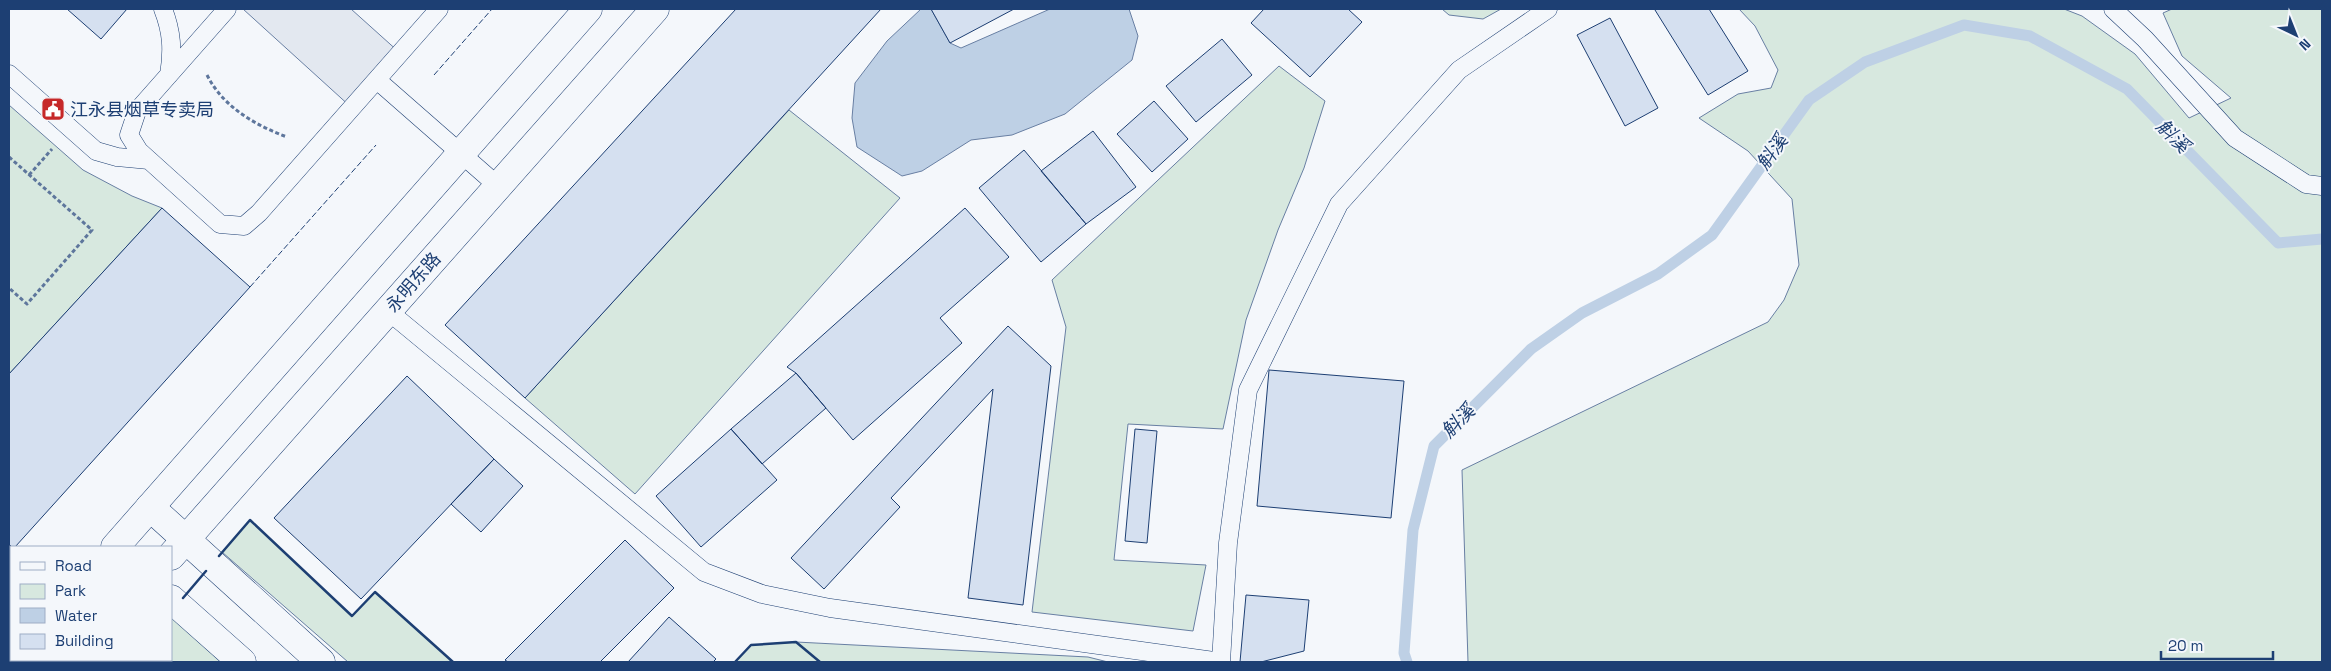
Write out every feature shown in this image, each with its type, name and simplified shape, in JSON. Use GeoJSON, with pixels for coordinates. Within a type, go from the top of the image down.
{"type":"FeatureCollection","features":[{"type":"Feature","properties":{"kind":"main road"},"geometry":{"type":"LineString","coordinates":[[116,546],[588,9]]}},
{"type":"Feature","properties":{"kind":"main road","name":"永明东路"},"geometry":{"type":"LineString","coordinates":[[179,548],[655,9]]}},
{"type":"Feature","properties":{"kind":"main road"},"geometry":{"type":"LineString","coordinates":[[150,507],[179,548],[321,662]]}},
{"type":"Feature","properties":{"kind":"main road"},"geometry":{"type":"LineString","coordinates":[[172,600],[242,662]]}},
{"type":"Feature","properties":{"kind":"lane"},"geometry":{"type":"LineString","coordinates":[[163,9],[171,36],[172,52],[169,75]]}},
{"type":"Feature","properties":{"kind":"lane"},"geometry":{"type":"LineString","coordinates":[[227,9],[136,111],[129,135],[139,151],[220,224],[244,226],[259,214],[439,9]]}},
{"type":"Feature","properties":{"kind":"lane"},"geometry":{"type":"LineString","coordinates":[[388,311],[704,572],[762,594],[830,608],[1221,662],[1228,543],[1248,390],[1340,204],[1459,70],[1548,9]]}},
{"type":"Feature","properties":{"kind":"lane"},"geometry":{"type":"LineString","coordinates":[[2113,9],[2145,39],[2235,138],[2306,184],[2322,186]]}},
{"type":"Feature","properties":{"kind":"lane"},"geometry":{"type":"LineString","coordinates":[[9,74],[96,152],[117,157],[149,160]]}},
{"type":"Feature","properties":{"kind":"lane"},"geometry":{"type":"LineString","coordinates":[[377,80],[498,186]]}},
{"type":"Feature","properties":{"kind":"path"},"geometry":{"type":"LineString","coordinates":[[196,44],[202,66],[211,83],[226,101],[244,116],[285,136],[319,146]]}},
{"type":"Feature","properties":{"kind":"path"},"geometry":{"type":"LineString","coordinates":[[29,175],[70,129]]}},
{"type":"Feature","properties":{"kind":"path"},"geometry":{"type":"LineString","coordinates":[[9,157],[92,230],[27,304],[9,288]]}},
{"type":"Feature","properties":{"kind":"green space"},"geometry":{"type":"Polygon","coordinates":[[[1442,9],[1501,9],[1483,19],[1449,15],[1442,9]]]}},
{"type":"Feature","properties":{"kind":"green space"},"geometry":{"type":"Polygon","coordinates":[[[1739,9],[2064,9],[2082,16],[2135,54],[2189,118],[2231,98],[2182,56],[2163,13],[2172,9],[2322,9],[2322,662],[1468,662],[1462,470],[1768,322],[1784,300],[1799,265],[1792,199],[1748,151],[1699,118],[1738,94],[1771,88],[1778,70],[1755,26],[1739,9]]]}},
{"type":"Feature","properties":{"kind":"green space"},"geometry":{"type":"Polygon","coordinates":[[[1279,66],[1325,101],[1304,168],[1278,230],[1246,320],[1223,429],[1128,424],[1114,560],[1206,565],[1193,631],[1032,612],[1066,327],[1052,280],[1279,66]]]}},
{"type":"Feature","properties":{"kind":"green space"},"geometry":{"type":"Polygon","coordinates":[[[9,105],[83,170],[132,196],[162,208],[9,374],[9,105]]]}},
{"type":"Feature","properties":{"kind":"green space"},"geometry":{"type":"Polygon","coordinates":[[[789,110],[900,198],[635,494],[525,398],[789,110]]]}},
{"type":"Feature","properties":{"kind":"green space"},"geometry":{"type":"Polygon","coordinates":[[[250,520],[352,616],[375,592],[453,662],[348,662],[222,552],[250,520]]]}},
{"type":"Feature","properties":{"kind":"green space"},"geometry":{"type":"Polygon","coordinates":[[[172,618],[221,662],[162,661],[172,661],[172,618]]]}},
{"type":"Feature","properties":{"kind":"green space"},"geometry":{"type":"Polygon","coordinates":[[[796,642],[1088,657],[1108,662],[735,662],[751,645],[796,642]]]}},
{"type":"Feature","properties":{"kind":"shaded area"},"geometry":{"type":"Polygon","coordinates":[[[243,9],[351,9],[400,53],[352,108],[243,9]]]}},
{"type":"Feature","properties":{"kind":"water"},"geometry":{"type":"Polygon","coordinates":[[[921,9],[931,9],[950,43],[961,48],[1050,9],[1129,9],[1138,36],[1132,60],[1065,114],[1012,135],[971,140],[922,171],[902,176],[857,147],[852,118],[855,83],[887,41],[921,9]]]}},
{"type":"Feature","properties":{"kind":"building"},"geometry":{"type":"Polygon","coordinates":[[[67,9],[127,9],[101,39],[67,9]]]}},
{"type":"Feature","properties":{"kind":"building"},"geometry":{"type":"Polygon","coordinates":[[[736,9],[881,9],[525,398],[445,325],[736,9]]]}},
{"type":"Feature","properties":{"kind":"building"},"geometry":{"type":"Polygon","coordinates":[[[931,9],[1014,9],[950,43],[931,9]]]}},
{"type":"Feature","properties":{"kind":"building"},"geometry":{"type":"Polygon","coordinates":[[[1264,9],[1348,9],[1362,22],[1310,77],[1251,23],[1264,9]]]}},
{"type":"Feature","properties":{"kind":"building"},"geometry":{"type":"Polygon","coordinates":[[[1709,9],[1748,71],[1708,95],[1655,10],[1709,9]]]}},
{"type":"Feature","properties":{"kind":"building"},"geometry":{"type":"Polygon","coordinates":[[[1610,18],[1658,108],[1625,126],[1577,35],[1610,18]]]}},
{"type":"Feature","properties":{"kind":"building"},"geometry":{"type":"Polygon","coordinates":[[[1222,39],[1252,75],[1196,122],[1166,86],[1222,39]]]}},
{"type":"Feature","properties":{"kind":"building"},"geometry":{"type":"Polygon","coordinates":[[[1154,101],[1188,139],[1152,172],[1117,134],[1154,101]]]}},
{"type":"Feature","properties":{"kind":"building"},"geometry":{"type":"Polygon","coordinates":[[[1093,131],[1136,187],[1086,224],[1041,171],[1093,131]]]}},
{"type":"Feature","properties":{"kind":"building"},"geometry":{"type":"Polygon","coordinates":[[[1024,150],[1086,224],[1041,262],[979,188],[1024,150]]]}},
{"type":"Feature","properties":{"kind":"building"},"geometry":{"type":"Polygon","coordinates":[[[162,208],[250,287],[16,546],[9,544],[9,374],[162,208]]]}},
{"type":"Feature","properties":{"kind":"building"},"geometry":{"type":"Polygon","coordinates":[[[965,208],[1009,257],[940,318],[962,343],[853,440],[796,373],[787,367],[965,208]]]}},
{"type":"Feature","properties":{"kind":"building"},"geometry":{"type":"Polygon","coordinates":[[[1008,326],[1051,366],[1023,605],[968,598],[993,389],[891,498],[900,507],[824,589],[791,558],[1008,326]]]}},
{"type":"Feature","properties":{"kind":"building"},"geometry":{"type":"Polygon","coordinates":[[[1269,370],[1404,381],[1391,518],[1257,506],[1269,370]]]}},
{"type":"Feature","properties":{"kind":"building"},"geometry":{"type":"Polygon","coordinates":[[[796,373],[826,408],[762,464],[731,429],[796,373]]]}},
{"type":"Feature","properties":{"kind":"building"},"geometry":{"type":"Polygon","coordinates":[[[407,376],[494,459],[361,599],[274,518],[407,376]]]}},
{"type":"Feature","properties":{"kind":"building"},"geometry":{"type":"Polygon","coordinates":[[[731,429],[777,480],[701,547],[656,496],[731,429]]]}},
{"type":"Feature","properties":{"kind":"building"},"geometry":{"type":"Polygon","coordinates":[[[1135,429],[1157,431],[1147,543],[1125,541],[1135,429]]]}},
{"type":"Feature","properties":{"kind":"building"},"geometry":{"type":"Polygon","coordinates":[[[494,459],[523,486],[481,532],[451,504],[494,459]]]}},
{"type":"Feature","properties":{"kind":"building"},"geometry":{"type":"Polygon","coordinates":[[[625,540],[674,588],[600,662],[508,662],[505,660],[625,540]]]}},
{"type":"Feature","properties":{"kind":"building"},"geometry":{"type":"Polygon","coordinates":[[[1246,595],[1309,600],[1304,651],[1261,662],[1240,662],[1246,595]]]}},
{"type":"Feature","properties":{"kind":"building"},"geometry":{"type":"Polygon","coordinates":[[[669,617],[716,659],[713,662],[628,662],[669,617]]]}},
{"type":"Feature","properties":{"kind":"waterway","name":"斛溪"},"geometry":{"type":"LineString","coordinates":[[1407,662],[1404,653],[1413,530],[1434,446],[1531,349],[1582,313],[1658,274],[1712,235],[1809,100],[1865,62],[1964,25],[2030,36],[2127,89],[2278,243],[2322,239]]}},
{"type":"Feature","properties":{"kind":"fence"},"geometry":{"type":"LineString","coordinates":[[434,75],[492,9]]}},
{"type":"Feature","properties":{"kind":"fence"},"geometry":{"type":"LineString","coordinates":[[250,287],[376,145]]}},
{"type":"Feature","properties":{"kind":"wall"},"geometry":{"type":"LineString","coordinates":[[219,556],[250,520],[352,616],[375,592],[453,662]]}},
{"type":"Feature","properties":{"kind":"wall"},"geometry":{"type":"LineString","coordinates":[[183,598],[206,571]]}},
{"type":"Feature","properties":{"kind":"wall"},"geometry":{"type":"LineString","coordinates":[[735,662],[751,645],[796,642],[820,662]]}},
{"type":"Feature","properties":{"kind":"place","name":"江永县烟草专卖局"},"geometry":{"type":"Point","coordinates":[53,109]}}]}
